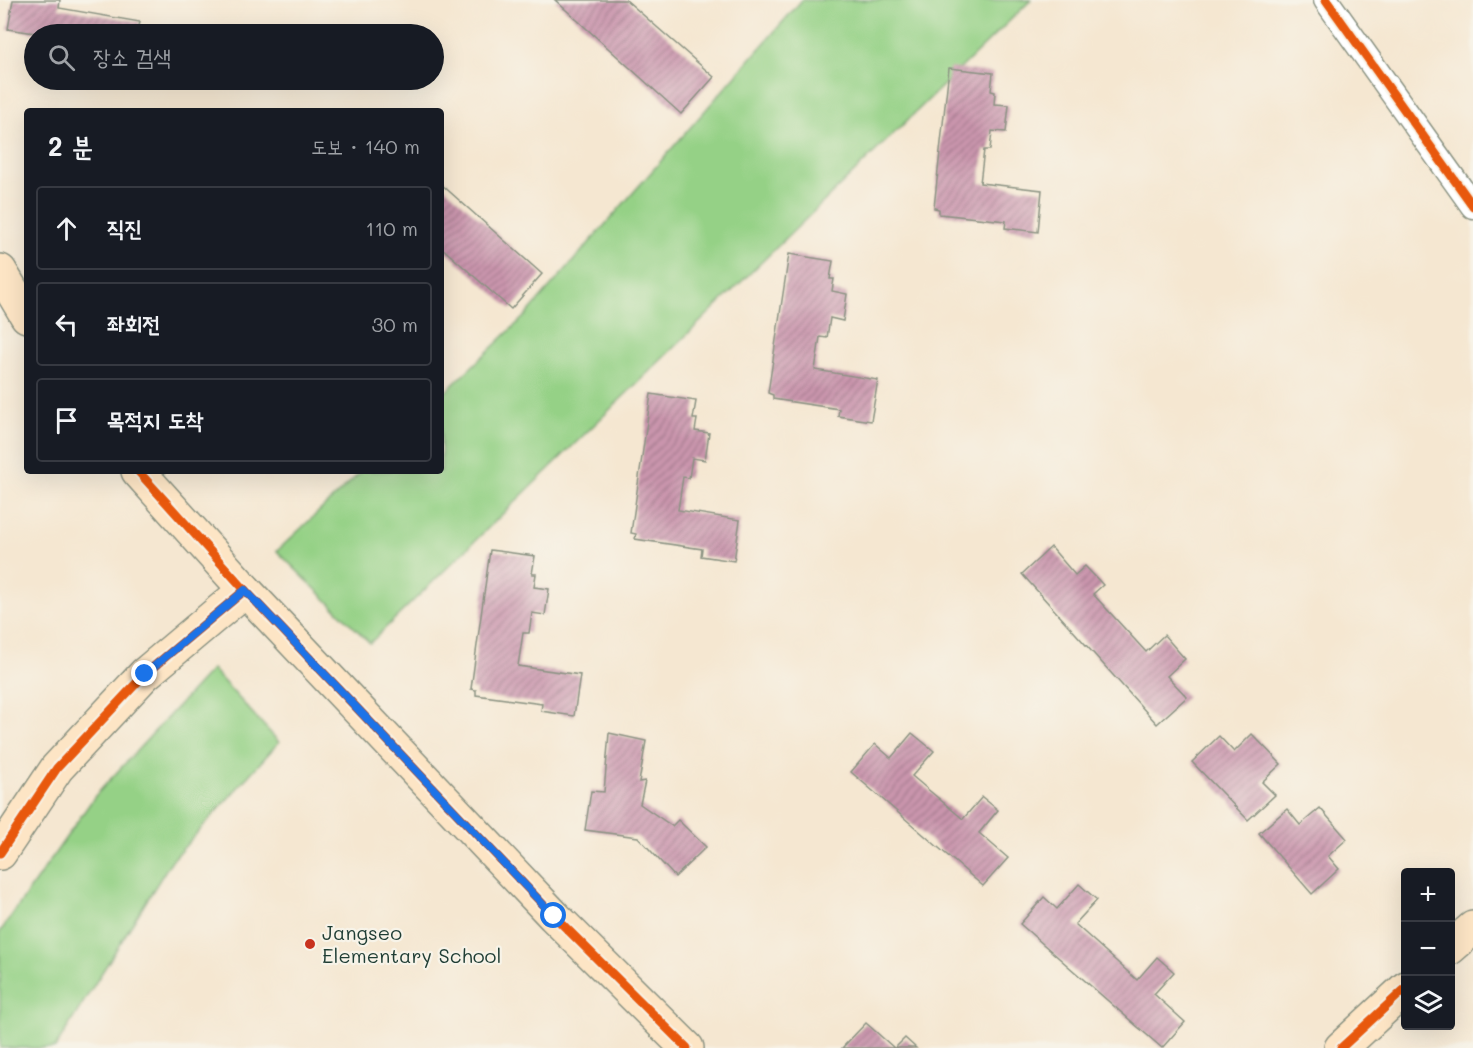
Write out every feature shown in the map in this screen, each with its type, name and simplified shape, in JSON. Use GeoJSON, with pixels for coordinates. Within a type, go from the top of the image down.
{"type":"FeatureCollection","features":[{"type":"Feature","properties":{"kind":"street"},"geometry":{"type":"LineString","coordinates":[[1326,0],[1473,206]]}},
{"type":"Feature","properties":{"kind":"street"},"geometry":{"type":"LineString","coordinates":[[0,271],[24,311]]}},
{"type":"Feature","properties":{"kind":"street"},"geometry":{"type":"LineString","coordinates":[[141,474],[245,590],[554,916],[687,1048]]}},
{"type":"Feature","properties":{"kind":"street"},"geometry":{"type":"LineString","coordinates":[[0,853],[57,768],[145,674],[245,590]]}},
{"type":"Feature","properties":{"kind":"street"},"geometry":{"type":"LineString","coordinates":[[1455,944],[1473,928]]}},
{"type":"Feature","properties":{"kind":"street"},"geometry":{"type":"LineString","coordinates":[[1341,1048],[1401,993]]}},
{"type":"Feature","properties":{"kind":"green space"},"geometry":{"type":"Polygon","coordinates":[[[802,0],[1031,0],[370,643],[277,551],[359,474],[444,474],[444,393],[525,316],[802,0]]]}},
{"type":"Feature","properties":{"kind":"green space"},"geometry":{"type":"Polygon","coordinates":[[[212,669],[279,742],[170,863],[55,1048],[0,1048],[0,932],[95,796],[212,669]]]}},
{"type":"Feature","properties":{"kind":"building"},"geometry":{"type":"Polygon","coordinates":[[[13,0],[60,0],[59,8],[140,22],[140,24],[24,24],[24,31],[8,29],[13,0]]]}},
{"type":"Feature","properties":{"kind":"building"},"geometry":{"type":"Polygon","coordinates":[[[555,0],[626,0],[714,77],[681,114],[555,0]]]}},
{"type":"Feature","properties":{"kind":"building"},"geometry":{"type":"Polygon","coordinates":[[[949,68],[993,73],[991,91],[995,92],[994,104],[1009,105],[1006,132],[992,131],[990,150],[984,150],[980,183],[1042,190],[1038,232],[1005,228],[1006,221],[939,214],[939,209],[934,208],[949,68]]]}},
{"type":"Feature","properties":{"kind":"building"},"geometry":{"type":"Polygon","coordinates":[[[444,187],[542,274],[511,309],[444,250],[444,187]]]}},
{"type":"Feature","properties":{"kind":"building"},"geometry":{"type":"Polygon","coordinates":[[[789,254],[833,261],[830,279],[834,279],[832,291],[847,294],[843,321],[830,318],[827,338],[820,337],[815,370],[878,380],[871,421],[838,416],[839,409],[773,399],[773,395],[768,393],[789,254]]]}},
{"type":"Feature","properties":{"kind":"building"},"geometry":{"type":"Polygon","coordinates":[[[651,394],[696,401],[693,419],[697,419],[695,431],[709,433],[705,460],[692,458],[689,478],[683,477],[678,510],[740,520],[734,561],[701,556],[702,549],[635,539],[636,534],[631,533],[651,394]]]}},
{"type":"Feature","properties":{"kind":"building"},"geometry":{"type":"Polygon","coordinates":[[[1051,547],[1075,575],[1085,566],[1103,585],[1093,594],[1146,652],[1164,635],[1185,659],[1167,676],[1187,697],[1157,724],[1022,574],[1051,547]]]}},
{"type":"Feature","properties":{"kind":"building"},"geometry":{"type":"Polygon","coordinates":[[[490,550],[535,556],[532,574],[536,574],[534,587],[549,589],[545,615],[532,613],[529,633],[523,633],[518,666],[580,675],[574,716],[541,711],[542,704],[476,695],[476,690],[471,689],[490,550]]]}},
{"type":"Feature","properties":{"kind":"building"},"geometry":{"type":"Polygon","coordinates":[[[609,733],[646,741],[639,782],[645,781],[640,804],[672,826],[678,820],[706,847],[675,877],[638,837],[585,830],[591,791],[604,792],[609,733]]]}},
{"type":"Feature","properties":{"kind":"building"},"geometry":{"type":"Polygon","coordinates":[[[912,733],[934,751],[912,776],[963,819],[982,797],[998,810],[979,833],[1008,858],[983,886],[851,772],[875,744],[891,758],[912,733]]]}},
{"type":"Feature","properties":{"kind":"building"},"geometry":{"type":"Polygon","coordinates":[[[1252,734],[1281,764],[1262,782],[1275,795],[1248,820],[1192,762],[1219,736],[1234,752],[1252,734]]]}},
{"type":"Feature","properties":{"kind":"building"},"geometry":{"type":"Polygon","coordinates":[[[1320,808],[1347,839],[1328,856],[1339,869],[1312,894],[1259,833],[1287,809],[1300,825],[1320,808]]]}},
{"type":"Feature","properties":{"kind":"building"},"geometry":{"type":"Polygon","coordinates":[[[1079,884],[1097,900],[1075,924],[1137,980],[1157,957],[1174,972],[1154,994],[1185,1022],[1162,1048],[1020,924],[1044,897],[1057,909],[1079,884]]]}},
{"type":"Feature","properties":{"kind":"building"},"geometry":{"type":"Polygon","coordinates":[[[866,1023],[894,1048],[842,1048],[866,1023]]]}},
{"type":"Feature","properties":{"kind":"building"},"geometry":{"type":"Polygon","coordinates":[[[905,1038],[916,1048],[895,1048],[905,1038]]]}},
{"type":"Feature","properties":{"kind":"cycle path"},"geometry":{"type":"LineString","coordinates":[[1326,0],[1473,206]]}},
{"type":"Feature","properties":{"kind":"cycle path"},"geometry":{"type":"LineString","coordinates":[[141,474],[245,590],[554,916],[687,1048]]}},
{"type":"Feature","properties":{"kind":"cycle path"},"geometry":{"type":"LineString","coordinates":[[0,853],[57,768],[145,674],[245,590]]}},
{"type":"Feature","properties":{"kind":"cycle path"},"geometry":{"type":"LineString","coordinates":[[1341,1048],[1401,993]]}},
{"type":"Feature","properties":{"kind":"place","name":"Jangseo Elementary School"},"geometry":{"type":"Point","coordinates":[310,944]}},
{"type":"Feature","properties":{"kind":"route"},"geometry":{"type":"LineString","coordinates":[[145,674],[245,590],[554,916]]}}]}
